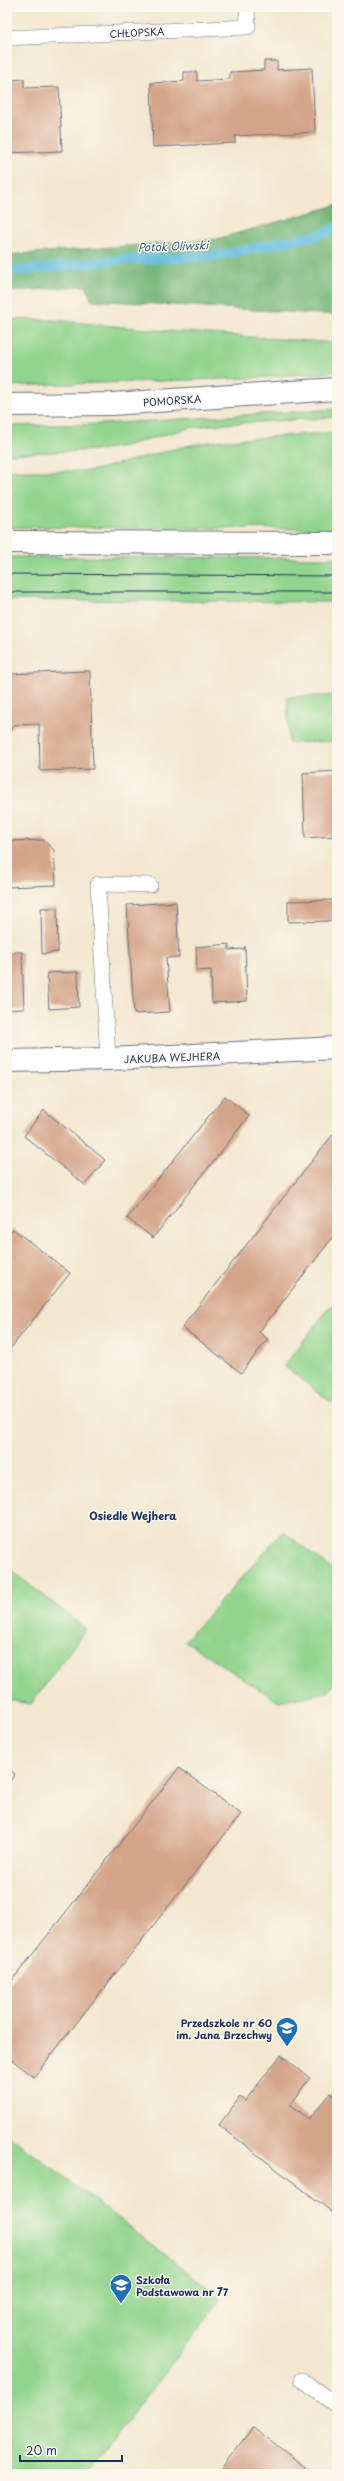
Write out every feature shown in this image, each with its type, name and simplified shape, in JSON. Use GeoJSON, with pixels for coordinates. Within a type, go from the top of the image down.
{"type":"FeatureCollection","features":[{"type":"Feature","properties":{"kind":"street","name":"POMORSKA"},"geometry":{"type":"LineString","coordinates":[[7,404],[112,404],[337,389]]}},
{"type":"Feature","properties":{"kind":"street"},"geometry":{"type":"LineString","coordinates":[[7,542],[337,543]]}},
{"type":"Feature","properties":{"kind":"street","name":"JAKUBA WEJHERA"},"geometry":{"type":"LineString","coordinates":[[7,1061],[108,1060],[337,1048]]}},
{"type":"Feature","properties":{"kind":"lane","name":"CHŁOPSKA"},"geometry":{"type":"LineString","coordinates":[[7,38],[248,27],[247,7]]}},
{"type":"Feature","properties":{"kind":"lane"},"geometry":{"type":"LineString","coordinates":[[108,1060],[98,884],[150,885]]}},
{"type":"Feature","properties":{"kind":"lane"},"geometry":{"type":"LineString","coordinates":[[302,2380],[337,2406]]}},
{"type":"Feature","properties":{"kind":"green space"},"geometry":{"type":"Polygon","coordinates":[[[337,205],[337,315],[91,300],[86,286],[7,292],[7,255],[217,239],[337,205]]]}},
{"type":"Feature","properties":{"kind":"green space"},"geometry":{"type":"Polygon","coordinates":[[[7,319],[52,320],[155,330],[337,343],[337,372],[250,378],[7,386],[7,319]]]}},
{"type":"Feature","properties":{"kind":"green space"},"geometry":{"type":"Polygon","coordinates":[[[337,409],[337,417],[211,425],[189,428],[124,446],[98,450],[7,454],[7,426],[104,424],[337,409]]]}},
{"type":"Feature","properties":{"kind":"green space"},"geometry":{"type":"Polygon","coordinates":[[[337,432],[337,529],[7,527],[7,471],[91,471],[186,446],[214,441],[337,432]]]}},
{"type":"Feature","properties":{"kind":"green space"},"geometry":{"type":"Polygon","coordinates":[[[7,557],[337,558],[337,602],[7,600],[7,557]]]}},
{"type":"Feature","properties":{"kind":"green space"},"geometry":{"type":"Polygon","coordinates":[[[337,695],[337,741],[289,743],[287,697],[337,695]]]}},
{"type":"Feature","properties":{"kind":"green space"},"geometry":{"type":"Polygon","coordinates":[[[330,1306],[337,1311],[337,1396],[332,1403],[284,1366],[330,1306]]]}},
{"type":"Feature","properties":{"kind":"green space"},"geometry":{"type":"Polygon","coordinates":[[[283,1531],[337,1573],[337,1681],[328,1692],[279,1702],[185,1641],[283,1531]]]}},
{"type":"Feature","properties":{"kind":"green space"},"geometry":{"type":"Polygon","coordinates":[[[7,1567],[86,1629],[31,1704],[7,1700],[7,1567]]]}},
{"type":"Feature","properties":{"kind":"green space","name":"Szkoła Podstawowa nr 77"},"geometry":{"type":"Polygon","coordinates":[[[7,2134],[222,2298],[87,2474],[7,2474],[7,2134]]]}},
{"type":"Feature","properties":{"kind":"building"},"geometry":{"type":"Polygon","coordinates":[[[264,61],[277,61],[277,70],[312,68],[315,132],[235,136],[235,143],[153,147],[151,83],[184,81],[184,72],[197,72],[197,81],[230,79],[230,72],[264,70],[264,61]]]}},
{"type":"Feature","properties":{"kind":"building"},"geometry":{"type":"Polygon","coordinates":[[[24,79],[24,88],[59,87],[62,151],[7,153],[7,89],[12,89],[12,80],[24,79]]]}},
{"type":"Feature","properties":{"kind":"building"},"geometry":{"type":"Polygon","coordinates":[[[90,671],[93,769],[40,771],[39,724],[14,725],[7,733],[7,674],[90,671]]]}},
{"type":"Feature","properties":{"kind":"building"},"geometry":{"type":"Polygon","coordinates":[[[337,771],[337,836],[305,838],[303,773],[337,771]]]}},
{"type":"Feature","properties":{"kind":"building"},"geometry":{"type":"Polygon","coordinates":[[[43,840],[54,850],[56,885],[7,887],[7,841],[43,840]]]}},
{"type":"Feature","properties":{"kind":"building"},"geometry":{"type":"Polygon","coordinates":[[[337,900],[337,921],[288,922],[288,901],[337,900]]]}},
{"type":"Feature","properties":{"kind":"building"},"geometry":{"type":"Polygon","coordinates":[[[176,902],[179,957],[166,958],[170,1012],[134,1014],[127,905],[176,902]]]}},
{"type":"Feature","properties":{"kind":"building"},"geometry":{"type":"Polygon","coordinates":[[[41,908],[57,908],[58,952],[42,954],[41,908]]]}},
{"type":"Feature","properties":{"kind":"building"},"geometry":{"type":"Polygon","coordinates":[[[229,944],[229,950],[244,949],[245,946],[247,1001],[212,1003],[211,970],[197,971],[196,947],[229,944]]]}},
{"type":"Feature","properties":{"kind":"building"},"geometry":{"type":"Polygon","coordinates":[[[7,952],[22,952],[24,1009],[7,1010],[7,952]]]}},
{"type":"Feature","properties":{"kind":"building"},"geometry":{"type":"Polygon","coordinates":[[[78,972],[79,1007],[49,1009],[47,973],[78,972]]]}},
{"type":"Feature","properties":{"kind":"building"},"geometry":{"type":"Polygon","coordinates":[[[225,1096],[249,1116],[153,1238],[127,1218],[225,1096]]]}},
{"type":"Feature","properties":{"kind":"building"},"geometry":{"type":"Polygon","coordinates":[[[44,1110],[105,1160],[85,1185],[24,1136],[44,1110]]]}},
{"type":"Feature","properties":{"kind":"building"},"geometry":{"type":"Polygon","coordinates":[[[337,1129],[337,1232],[259,1332],[268,1339],[241,1373],[182,1327],[337,1129]]]}},
{"type":"Feature","properties":{"kind":"building"},"geometry":{"type":"Polygon","coordinates":[[[13,1229],[70,1273],[7,1353],[7,1236],[13,1229]]]}},
{"type":"Feature","properties":{"kind":"building"},"geometry":{"type":"Polygon","coordinates":[[[7,1768],[15,1774],[7,1785],[7,1768]]]}},
{"type":"Feature","properties":{"kind":"building"},"geometry":{"type":"Polygon","coordinates":[[[179,1768],[241,1814],[34,2077],[7,2056],[7,1987],[179,1768]]]}},
{"type":"Feature","properties":{"kind":"building"},"geometry":{"type":"Polygon","coordinates":[[[281,2055],[310,2078],[290,2104],[309,2119],[330,2093],[337,2098],[337,2216],[219,2125],[240,2097],[245,2101],[281,2055]]]}},
{"type":"Feature","properties":{"kind":"building"},"geometry":{"type":"Polygon","coordinates":[[[253,2427],[314,2474],[217,2474],[253,2427]]]}},
{"type":"Feature","properties":{"kind":"waterway","name":"Potok Oliwski"},"geometry":{"type":"LineString","coordinates":[[7,272],[117,260],[214,256],[319,235],[337,227]]}},
{"type":"Feature","properties":{"kind":"tram line"},"geometry":{"type":"LineString","coordinates":[[7,574],[337,576]]}},
{"type":"Feature","properties":{"kind":"tram line"},"geometry":{"type":"LineString","coordinates":[[7,592],[337,592]]}},
{"type":"Feature","properties":{"kind":"place","name":"Przedszkole nr 60 im. Jana Brzechwy"},"geometry":{"type":"Point","coordinates":[287,2048]}},
{"type":"Feature","properties":{"kind":"place","name":"Szkoła Podstawowa nr 77"},"geometry":{"type":"Point","coordinates":[121,2304]}},
{"type":"Feature","properties":{"kind":"district","name":"Osiedle Wejhera"},"geometry":{"type":"Point","coordinates":[133,1515]}}]}
